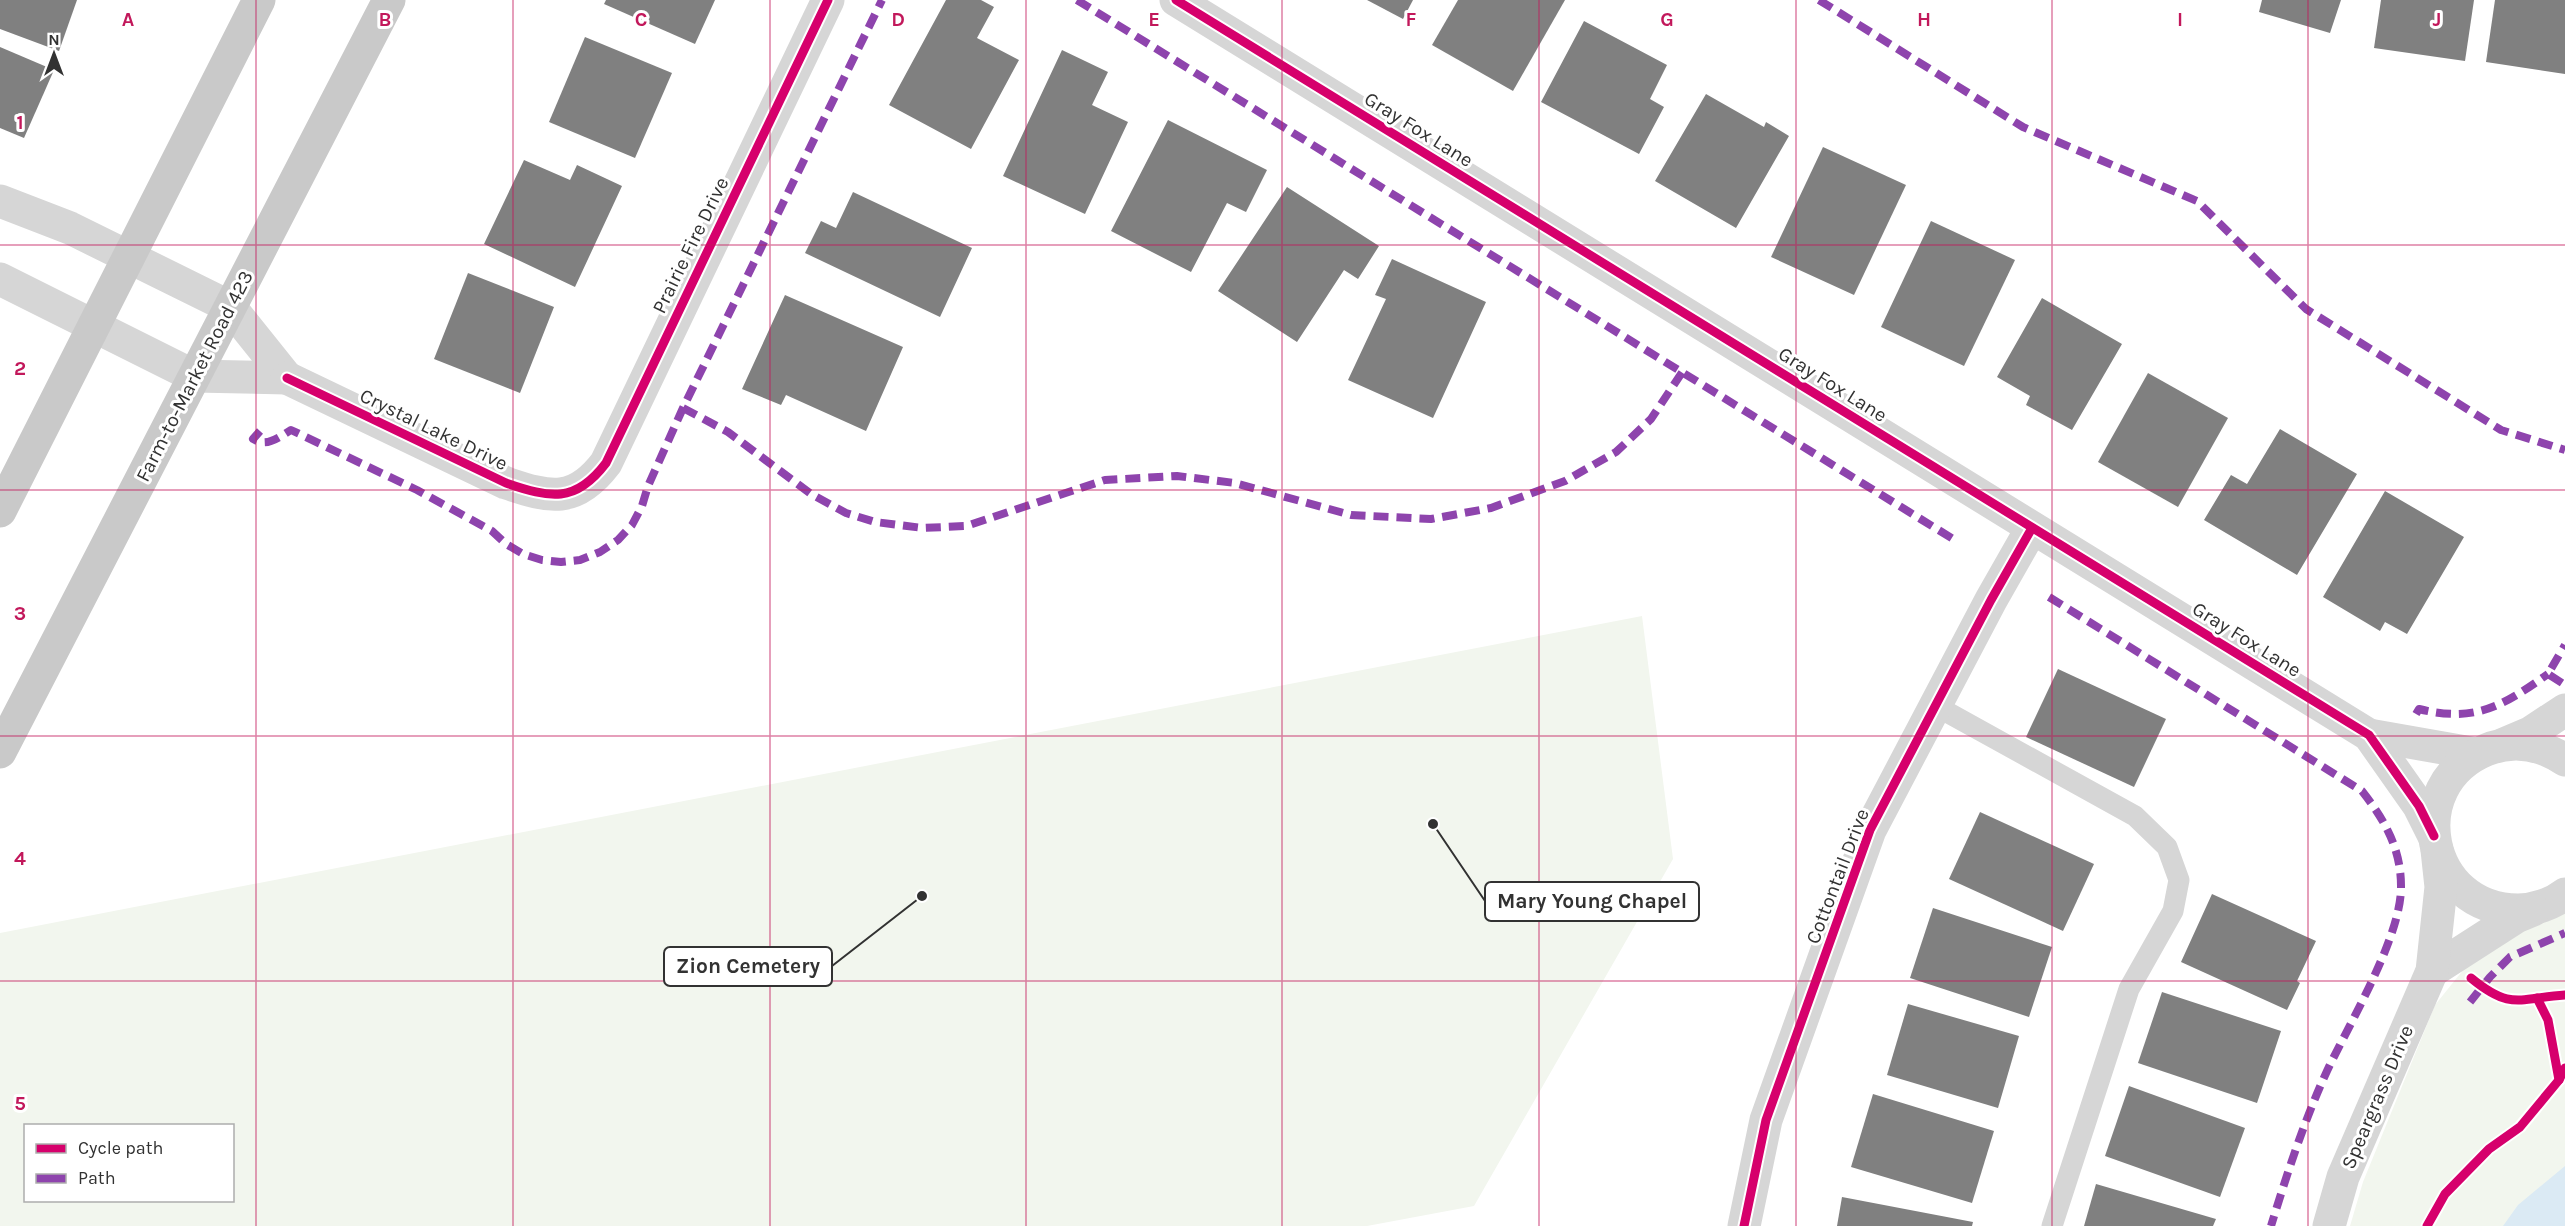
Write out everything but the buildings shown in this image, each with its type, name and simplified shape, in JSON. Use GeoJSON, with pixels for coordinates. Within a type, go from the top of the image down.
{"type":"FeatureCollection","features":[{"type":"Feature","properties":{"kind":"main road"},"geometry":{"type":"LineString","coordinates":[[0,511],[260,0]]}},
{"type":"Feature","properties":{"kind":"main road","name":"Farm-to-Market Road 423"},"geometry":{"type":"LineString","coordinates":[[0,752],[389,0]]}},
{"type":"Feature","properties":{"kind":"street","name":"Prairie Fire Drive"},"geometry":{"type":"LineString","coordinates":[[570,494],[592,481],[606,463],[828,0]]}},
{"type":"Feature","properties":{"kind":"street","name":"Gray Fox Lane"},"geometry":{"type":"LineString","coordinates":[[1176,0],[2369,735],[2419,806],[2449,876],[2464,891],[2481,902],[2508,910],[2554,900]]}},
{"type":"Feature","properties":{"kind":"street","name":"Crystal Lake Drive"},"geometry":{"type":"LineString","coordinates":[[0,201],[70,228],[131,256],[230,307],[287,378]]}},
{"type":"Feature","properties":{"kind":"street","name":"Crystal Lake Drive"},"geometry":{"type":"LineString","coordinates":[[0,279],[194,376],[287,378],[506,483],[539,494],[570,494]]}},
{"type":"Feature","properties":{"kind":"street","name":"Cottontail Drive"},"geometry":{"type":"LineString","coordinates":[[1744,1226],[1767,1120],[1870,830],[1991,600],[2032,528]]}},
{"type":"Feature","properties":{"kind":"street"},"geometry":{"type":"LineString","coordinates":[[2435,843],[2436,808],[2443,789],[2455,771],[2487,750],[2530,734],[2565,710]]}},
{"type":"Feature","properties":{"kind":"street","name":"Gray Fox Lane"},"geometry":{"type":"LineString","coordinates":[[2369,735],[2487,750],[2532,745],[2546,749],[2565,760]]}},
{"type":"Feature","properties":{"kind":"street","name":"Speargrass Drive"},"geometry":{"type":"LineString","coordinates":[[2329,1226],[2343,1177],[2432,971],[2440,887],[2435,843]]}},
{"type":"Feature","properties":{"kind":"street"},"geometry":{"type":"LineString","coordinates":[[2432,971],[2516,917],[2554,900]]}},
{"type":"Feature","properties":{"kind":"lane"},"geometry":{"type":"LineString","coordinates":[[1936,706],[2135,816],[2167,847],[2179,880],[2173,911],[2130,989],[2052,1226]]}},
{"type":"Feature","properties":{"kind":"shaded area"},"geometry":{"type":"Polygon","coordinates":[[[1642,616],[1673,859],[1474,1206],[1367,1226],[0,1226],[0,933],[1642,616]]]}},
{"type":"Feature","properties":{"kind":"shaded area"},"geometry":{"type":"Polygon","coordinates":[[[2565,911],[2565,1226],[2350,1226],[2363,1182],[2435,1005],[2476,954],[2565,911]]]}},
{"type":"Feature","properties":{"kind":"shaded area"},"geometry":{"type":"Polygon","coordinates":[[[2565,1166],[2565,1226],[2503,1226],[2518,1205],[2565,1166]]]}},
{"type":"Feature","properties":{"kind":"marked path"},"geometry":{"type":"LineString","coordinates":[[260,431],[253,439],[268,442],[291,430],[417,490],[492,531],[506,544],[523,554],[542,560],[561,562],[580,560],[600,552],[618,540],[632,525],[642,506],[648,486],[683,408],[882,0]]}},
{"type":"Feature","properties":{"kind":"marked path"},"geometry":{"type":"LineString","coordinates":[[1077,0],[1958,542]]}},
{"type":"Feature","properties":{"kind":"marked path"},"geometry":{"type":"LineString","coordinates":[[1819,0],[2023,127],[2197,201],[2306,309],[2501,430],[2565,450]]}},
{"type":"Feature","properties":{"kind":"marked path"},"geometry":{"type":"LineString","coordinates":[[683,408],[728,432],[811,494],[846,513],[875,522],[923,528],[966,526],[1105,480],[1177,476],[1235,483],[1351,515],[1431,519],[1491,508],[1565,481],[1616,452],[1651,419],[1683,371]]}},
{"type":"Feature","properties":{"kind":"marked path"},"geometry":{"type":"LineString","coordinates":[[2049,597],[2362,791],[2390,835],[2398,859],[2401,886],[2393,929],[2373,980],[2327,1071],[2311,1109],[2271,1226]]}},
{"type":"Feature","properties":{"kind":"marked path"},"geometry":{"type":"LineString","coordinates":[[2562,683],[2548,674],[2565,645]]}},
{"type":"Feature","properties":{"kind":"marked path"},"geometry":{"type":"LineString","coordinates":[[2416,714],[2419,709],[2456,714],[2488,709],[2517,695],[2548,674]]}},
{"type":"Feature","properties":{"kind":"marked path"},"geometry":{"type":"LineString","coordinates":[[2470,1002],[2510,957],[2565,933]]}},
{"type":"Feature","properties":{"kind":"cycle path"},"geometry":{"type":"LineString","coordinates":[[287,378],[506,483],[549,494],[561,494],[583,486],[606,463],[828,0]]}},
{"type":"Feature","properties":{"kind":"cycle path"},"geometry":{"type":"LineString","coordinates":[[1176,0],[2369,735],[2419,806],[2434,836]]}},
{"type":"Feature","properties":{"kind":"cycle path"},"geometry":{"type":"LineString","coordinates":[[1744,1226],[1766,1120],[1870,830],[1991,600],[2032,528]]}},
{"type":"Feature","properties":{"kind":"cycle path"},"geometry":{"type":"LineString","coordinates":[[2471,978],[2506,999],[2526,1000],[2565,995]]}},
{"type":"Feature","properties":{"kind":"cycle path"},"geometry":{"type":"LineString","coordinates":[[2537,998],[2548,1020],[2559,1080]]}},
{"type":"Feature","properties":{"kind":"cycle path"},"geometry":{"type":"LineString","coordinates":[[2427,1226],[2445,1194],[2489,1149],[2520,1127],[2559,1080],[2565,1068]]}},
{"type":"Feature","properties":{"kind":"place","name":"Mary Young Chapel"},"geometry":{"type":"Point","coordinates":[1433,824]}},
{"type":"Feature","properties":{"kind":"place","name":"Zion Cemetery"},"geometry":{"type":"Point","coordinates":[922,896]}}]}
